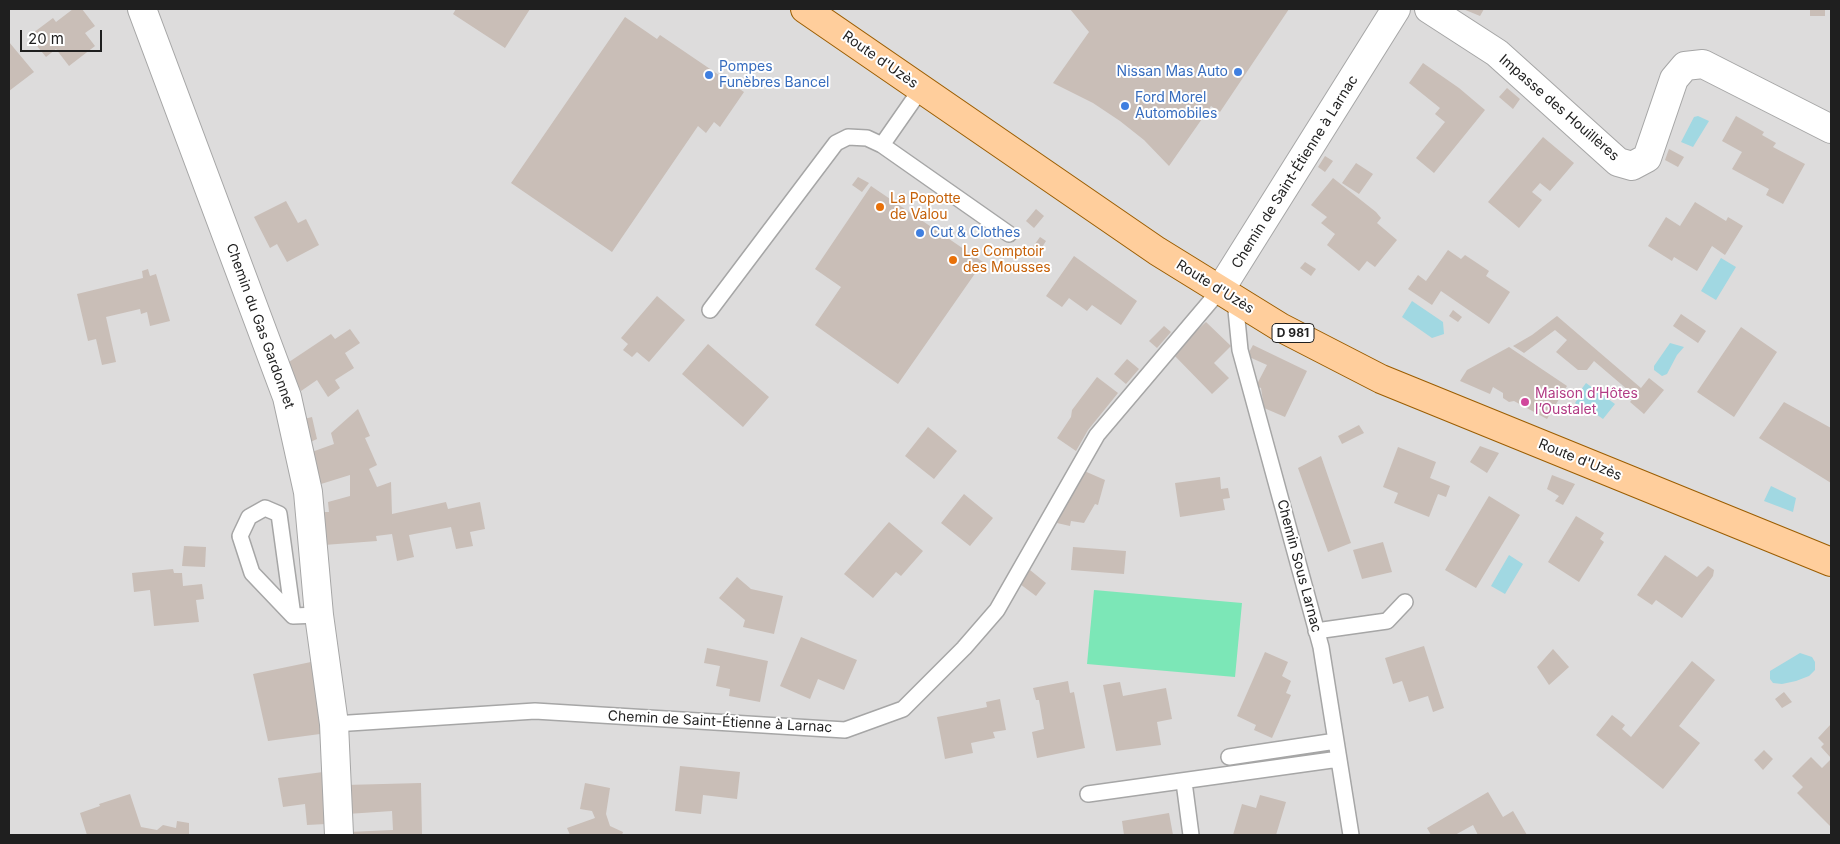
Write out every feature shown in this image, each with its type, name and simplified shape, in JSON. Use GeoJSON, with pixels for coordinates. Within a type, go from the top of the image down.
{"type":"FeatureCollection","features":[{"type":"Feature","properties":{"kind":"main road","name":"Route d'Uzès"},"geometry":{"type":"LineString","coordinates":[[805,9],[1102,214],[1280,327],[1382,379],[1831,562]]}},
{"type":"Feature","properties":{"kind":"street","name":"Chemin du Gas Gardonnet"},"geometry":{"type":"LineString","coordinates":[[142,9],[287,397],[308,492],[306,616],[334,724],[339,835]]}},
{"type":"Feature","properties":{"kind":"street","name":"Chemin de Saint-Étienne à Larnac"},"geometry":{"type":"LineString","coordinates":[[1228,295],[1396,9]]}},
{"type":"Feature","properties":{"kind":"street","name":"Impasse des Houillères"},"geometry":{"type":"LineString","coordinates":[[1429,9],[1497,53],[1618,162],[1632,166],[1647,158],[1674,79],[1685,66],[1703,64],[1831,128]]}},
{"type":"Feature","properties":{"kind":"lane"},"geometry":{"type":"LineString","coordinates":[[882,145],[921,89]]}},
{"type":"Feature","properties":{"kind":"lane"},"geometry":{"type":"LineString","coordinates":[[710,310],[836,143],[848,137],[867,138],[882,145],[1009,234]]}},
{"type":"Feature","properties":{"kind":"lane","name":"Chemin Sous Larnac"},"geometry":{"type":"LineString","coordinates":[[1228,295],[1240,350],[1316,631],[1351,835]]}},
{"type":"Feature","properties":{"kind":"lane","name":"Chemin de Saint-Étienne à Larnac"},"geometry":{"type":"LineString","coordinates":[[334,724],[535,711],[845,730],[903,709],[964,648],[997,610],[1097,435],[1228,295]]}},
{"type":"Feature","properties":{"kind":"lane"},"geometry":{"type":"LineString","coordinates":[[265,508],[279,514],[306,616],[252,573],[240,536],[249,517],[265,508]]}},
{"type":"Feature","properties":{"kind":"lane"},"geometry":{"type":"LineString","coordinates":[[1316,631],[1387,622],[1405,602]]}},
{"type":"Feature","properties":{"kind":"lane"},"geometry":{"type":"LineString","coordinates":[[1229,757],[1336,741]]}},
{"type":"Feature","properties":{"kind":"lane"},"geometry":{"type":"LineString","coordinates":[[1088,794],[1339,759]]}},
{"type":"Feature","properties":{"kind":"lane"},"geometry":{"type":"LineString","coordinates":[[1184,782],[1190,835]]}},
{"type":"Feature","properties":{"kind":"shaded area"},"geometry":{"type":"Polygon","coordinates":[[[9,9],[1831,9],[1831,835],[9,835],[9,9]]]}},
{"type":"Feature","properties":{"kind":"green space"},"geometry":{"type":"Polygon","coordinates":[[[1094,590],[1242,603],[1235,677],[1087,664],[1094,590]]]}},
{"type":"Feature","properties":{"kind":"water"},"geometry":{"type":"Polygon","coordinates":[[[1698,116],[1709,121],[1693,147],[1681,142],[1694,117],[1698,116]]]}},
{"type":"Feature","properties":{"kind":"water"},"geometry":{"type":"Polygon","coordinates":[[[1721,258],[1736,267],[1716,300],[1701,291],[1721,258]]]}},
{"type":"Feature","properties":{"kind":"water"},"geometry":{"type":"Polygon","coordinates":[[[1412,301],[1443,322],[1444,334],[1432,338],[1402,317],[1412,301]]]}},
{"type":"Feature","properties":{"kind":"water"},"geometry":{"type":"Polygon","coordinates":[[[1670,343],[1684,347],[1677,355],[1667,374],[1662,376],[1654,370],[1654,366],[1670,343]]]}},
{"type":"Feature","properties":{"kind":"water"},"geometry":{"type":"Polygon","coordinates":[[[1586,383],[1615,404],[1603,419],[1586,407],[1584,410],[1575,403],[1577,400],[1575,398],[1586,383]]]}},
{"type":"Feature","properties":{"kind":"water"},"geometry":{"type":"Polygon","coordinates":[[[1771,486],[1796,498],[1793,512],[1764,501],[1771,486]]]}},
{"type":"Feature","properties":{"kind":"water"},"geometry":{"type":"Polygon","coordinates":[[[1509,555],[1523,564],[1505,594],[1491,586],[1509,555]]]}},
{"type":"Feature","properties":{"kind":"water"},"geometry":{"type":"Polygon","coordinates":[[[1800,653],[1812,657],[1815,662],[1815,670],[1809,676],[1796,681],[1782,684],[1773,683],[1770,679],[1770,671],[1800,653]]]}},
{"type":"Feature","properties":{"kind":"building"},"geometry":{"type":"Polygon","coordinates":[[[73,9],[82,9],[95,26],[85,33],[95,46],[69,66],[56,49],[46,57],[29,36],[53,18],[56,22],[73,9]]]}},
{"type":"Feature","properties":{"kind":"building"},"geometry":{"type":"Polygon","coordinates":[[[456,9],[530,9],[505,48],[453,14],[456,9]]]}},
{"type":"Feature","properties":{"kind":"building"},"geometry":{"type":"Polygon","coordinates":[[[1070,9],[1289,9],[1220,112],[1211,106],[1169,166],[1144,140],[1120,121],[1093,103],[1053,83],[1089,32],[1070,9]]]}},
{"type":"Feature","properties":{"kind":"building"},"geometry":{"type":"Polygon","coordinates":[[[1463,9],[1484,9],[1480,16],[1463,9]]]}},
{"type":"Feature","properties":{"kind":"building"},"geometry":{"type":"Polygon","coordinates":[[[1810,9],[1825,9],[1825,16],[1810,16],[1810,9]]]}},
{"type":"Feature","properties":{"kind":"building"},"geometry":{"type":"Polygon","coordinates":[[[625,17],[657,39],[660,35],[744,92],[720,127],[714,122],[706,133],[698,126],[612,252],[511,183],[625,17]]]}},
{"type":"Feature","properties":{"kind":"building"},"geometry":{"type":"Polygon","coordinates":[[[9,42],[34,72],[9,91],[9,42]]]}},
{"type":"Feature","properties":{"kind":"building"},"geometry":{"type":"Polygon","coordinates":[[[1423,63],[1459,88],[1485,110],[1434,173],[1416,158],[1445,122],[1435,114],[1440,108],[1409,83],[1423,63]]]}},
{"type":"Feature","properties":{"kind":"building"},"geometry":{"type":"Polygon","coordinates":[[[1507,88],[1520,99],[1513,109],[1499,97],[1507,88]]]}},
{"type":"Feature","properties":{"kind":"building"},"geometry":{"type":"Polygon","coordinates":[[[1736,116],[1764,132],[1762,135],[1776,143],[1773,147],[1805,164],[1783,204],[1766,195],[1769,189],[1732,169],[1742,152],[1722,141],[1736,116]]]}},
{"type":"Feature","properties":{"kind":"building"},"geometry":{"type":"Polygon","coordinates":[[[1543,137],[1574,163],[1550,191],[1540,183],[1532,192],[1542,200],[1519,228],[1488,202],[1543,137]]]}},
{"type":"Feature","properties":{"kind":"building"},"geometry":{"type":"Polygon","coordinates":[[[1669,149],[1684,157],[1678,167],[1665,160],[1669,149]]]}},
{"type":"Feature","properties":{"kind":"building"},"geometry":{"type":"Polygon","coordinates":[[[1325,156],[1333,161],[1325,172],[1318,167],[1325,156]]]}},
{"type":"Feature","properties":{"kind":"building"},"geometry":{"type":"Polygon","coordinates":[[[1356,163],[1373,174],[1359,194],[1342,183],[1356,163]]]}},
{"type":"Feature","properties":{"kind":"building"},"geometry":{"type":"Polygon","coordinates":[[[858,177],[869,183],[862,192],[852,185],[858,177]]]}},
{"type":"Feature","properties":{"kind":"building"},"geometry":{"type":"Polygon","coordinates":[[[1333,178],[1376,212],[1381,218],[1377,223],[1397,240],[1375,267],[1367,261],[1359,271],[1327,245],[1335,234],[1321,223],[1327,217],[1311,205],[1333,178]]]}},
{"type":"Feature","properties":{"kind":"building"},"geometry":{"type":"Polygon","coordinates":[[[871,186],[983,262],[898,384],[815,325],[841,287],[815,269],[871,186]]]}},
{"type":"Feature","properties":{"kind":"building"},"geometry":{"type":"Polygon","coordinates":[[[286,201],[298,223],[306,219],[319,245],[287,262],[277,244],[270,248],[254,217],[286,201]]]}},
{"type":"Feature","properties":{"kind":"building"},"geometry":{"type":"Polygon","coordinates":[[[1695,202],[1726,221],[1728,217],[1743,226],[1725,255],[1712,246],[1697,271],[1674,257],[1672,261],[1648,246],[1666,217],[1680,226],[1695,202]]]}},
{"type":"Feature","properties":{"kind":"building"},"geometry":{"type":"Polygon","coordinates":[[[1036,209],[1044,216],[1034,228],[1026,221],[1036,209]]]}},
{"type":"Feature","properties":{"kind":"building"},"geometry":{"type":"Polygon","coordinates":[[[1040,237],[1046,241],[1039,252],[1032,248],[1040,237]]]}},
{"type":"Feature","properties":{"kind":"building"},"geometry":{"type":"Polygon","coordinates":[[[1448,250],[1461,259],[1465,255],[1489,271],[1486,276],[1510,292],[1489,324],[1441,291],[1432,305],[1408,289],[1418,275],[1426,281],[1448,250]]]}},
{"type":"Feature","properties":{"kind":"building"},"geometry":{"type":"Polygon","coordinates":[[[1074,256],[1137,301],[1121,325],[1092,305],[1087,311],[1069,298],[1062,307],[1046,296],[1074,256]]]}},
{"type":"Feature","properties":{"kind":"building"},"geometry":{"type":"Polygon","coordinates":[[[1305,262],[1316,269],[1311,276],[1300,268],[1305,262]]]}},
{"type":"Feature","properties":{"kind":"building"},"geometry":{"type":"Polygon","coordinates":[[[148,269],[150,276],[156,274],[170,321],[150,326],[147,312],[141,314],[140,309],[106,317],[116,362],[102,365],[96,339],[88,341],[77,294],[143,278],[142,271],[148,269]]]}},
{"type":"Feature","properties":{"kind":"building"},"geometry":{"type":"Polygon","coordinates":[[[657,296],[685,320],[649,362],[637,352],[632,357],[623,350],[628,344],[621,338],[657,296]]]}},
{"type":"Feature","properties":{"kind":"building"},"geometry":{"type":"Polygon","coordinates":[[[1453,310],[1462,317],[1458,322],[1449,316],[1453,310]]]}},
{"type":"Feature","properties":{"kind":"building"},"geometry":{"type":"Polygon","coordinates":[[[1681,314],[1706,331],[1698,343],[1673,326],[1681,314]]]}},
{"type":"Feature","properties":{"kind":"building"},"geometry":{"type":"Polygon","coordinates":[[[1557,316],[1641,388],[1649,378],[1664,390],[1644,414],[1630,402],[1635,396],[1594,361],[1587,370],[1578,370],[1556,352],[1567,340],[1555,330],[1524,353],[1513,346],[1532,335],[1557,316]]]}},
{"type":"Feature","properties":{"kind":"building"},"geometry":{"type":"Polygon","coordinates":[[[1206,322],[1231,346],[1214,363],[1229,378],[1212,394],[1172,353],[1206,322]]]}},
{"type":"Feature","properties":{"kind":"building"},"geometry":{"type":"Polygon","coordinates":[[[1164,326],[1171,332],[1157,348],[1149,341],[1164,326]]]}},
{"type":"Feature","properties":{"kind":"building"},"geometry":{"type":"Polygon","coordinates":[[[1741,327],[1777,352],[1734,417],[1697,392],[1741,327]]]}},
{"type":"Feature","properties":{"kind":"building"},"geometry":{"type":"Polygon","coordinates":[[[350,329],[360,343],[345,353],[354,368],[335,380],[340,388],[328,397],[317,380],[301,391],[286,364],[331,334],[335,339],[350,329]]]}},
{"type":"Feature","properties":{"kind":"building"},"geometry":{"type":"Polygon","coordinates":[[[708,344],[769,397],[743,427],[682,374],[708,344]]]}},
{"type":"Feature","properties":{"kind":"building"},"geometry":{"type":"Polygon","coordinates":[[[1253,345],[1307,371],[1285,417],[1264,408],[1261,388],[1256,386],[1267,365],[1247,356],[1253,345]]]}},
{"type":"Feature","properties":{"kind":"building"},"geometry":{"type":"Polygon","coordinates":[[[1509,347],[1567,386],[1547,419],[1514,401],[1509,402],[1503,398],[1503,393],[1493,387],[1490,394],[1460,381],[1467,370],[1509,347]]]}},
{"type":"Feature","properties":{"kind":"building"},"geometry":{"type":"Polygon","coordinates":[[[1127,359],[1139,369],[1126,384],[1114,374],[1127,359]]]}},
{"type":"Feature","properties":{"kind":"building"},"geometry":{"type":"Polygon","coordinates":[[[1097,377],[1118,393],[1088,430],[1076,451],[1057,438],[1071,417],[1072,410],[1097,377]]]}},
{"type":"Feature","properties":{"kind":"building"},"geometry":{"type":"Polygon","coordinates":[[[1784,402],[1831,428],[1831,483],[1759,438],[1784,402]]]}},
{"type":"Feature","properties":{"kind":"building"},"geometry":{"type":"Polygon","coordinates":[[[358,409],[370,436],[365,438],[377,465],[369,469],[377,487],[391,482],[392,514],[446,502],[448,509],[480,502],[485,529],[470,532],[473,546],[456,549],[451,527],[409,535],[414,557],[397,561],[392,534],[376,536],[377,541],[324,545],[321,512],[329,512],[328,502],[350,496],[350,475],[321,484],[309,453],[334,444],[331,433],[358,409]]]}},
{"type":"Feature","properties":{"kind":"building"},"geometry":{"type":"Polygon","coordinates":[[[312,417],[317,439],[306,444],[300,420],[312,417]]]}},
{"type":"Feature","properties":{"kind":"building"},"geometry":{"type":"Polygon","coordinates":[[[1359,425],[1364,433],[1342,444],[1338,436],[1359,425]]]}},
{"type":"Feature","properties":{"kind":"building"},"geometry":{"type":"Polygon","coordinates":[[[928,427],[957,451],[934,479],[905,456],[928,427]]]}},
{"type":"Feature","properties":{"kind":"building"},"geometry":{"type":"Polygon","coordinates":[[[1480,446],[1499,453],[1487,473],[1470,462],[1480,446]]]}},
{"type":"Feature","properties":{"kind":"building"},"geometry":{"type":"Polygon","coordinates":[[[1398,447],[1436,462],[1430,478],[1450,486],[1446,497],[1438,494],[1429,517],[1394,503],[1398,493],[1383,487],[1398,447]]]}},
{"type":"Feature","properties":{"kind":"building"},"geometry":{"type":"Polygon","coordinates":[[[1321,456],[1351,543],[1328,552],[1298,468],[1321,456]]]}},
{"type":"Feature","properties":{"kind":"building"},"geometry":{"type":"Polygon","coordinates":[[[1082,470],[1105,480],[1098,505],[1095,504],[1084,523],[1071,521],[1070,526],[1057,523],[1060,517],[1056,516],[1082,470]]]}},
{"type":"Feature","properties":{"kind":"building"},"geometry":{"type":"Polygon","coordinates":[[[1552,475],[1575,484],[1563,505],[1555,501],[1559,496],[1547,489],[1552,475]]]}},
{"type":"Feature","properties":{"kind":"building"},"geometry":{"type":"Polygon","coordinates":[[[1220,477],[1221,489],[1228,488],[1230,498],[1223,499],[1225,510],[1180,517],[1175,483],[1220,477]]]}},
{"type":"Feature","properties":{"kind":"building"},"geometry":{"type":"Polygon","coordinates":[[[964,494],[993,518],[970,546],[941,523],[964,494]]]}},
{"type":"Feature","properties":{"kind":"building"},"geometry":{"type":"Polygon","coordinates":[[[1489,496],[1520,515],[1476,588],[1445,570],[1489,496]]]}},
{"type":"Feature","properties":{"kind":"building"},"geometry":{"type":"Polygon","coordinates":[[[1576,516],[1604,533],[1600,539],[1604,542],[1579,582],[1548,562],[1576,516]]]}},
{"type":"Feature","properties":{"kind":"building"},"geometry":{"type":"Polygon","coordinates":[[[889,522],[923,551],[901,576],[896,572],[873,598],[844,574],[889,522]]]}},
{"type":"Feature","properties":{"kind":"building"},"geometry":{"type":"Polygon","coordinates":[[[1383,542],[1392,572],[1362,579],[1353,550],[1383,542]]]}},
{"type":"Feature","properties":{"kind":"building"},"geometry":{"type":"Polygon","coordinates":[[[184,546],[206,547],[205,567],[182,566],[184,546]]]}},
{"type":"Feature","properties":{"kind":"building"},"geometry":{"type":"Polygon","coordinates":[[[1073,547],[1126,551],[1124,574],[1071,570],[1073,547]]]}},
{"type":"Feature","properties":{"kind":"building"},"geometry":{"type":"Polygon","coordinates":[[[1665,555],[1697,577],[1708,566],[1714,570],[1713,576],[1682,618],[1656,600],[1652,605],[1637,595],[1665,555]]]}},
{"type":"Feature","properties":{"kind":"building"},"geometry":{"type":"Polygon","coordinates":[[[173,569],[174,573],[182,573],[183,586],[202,584],[204,599],[196,600],[199,622],[154,626],[150,590],[134,592],[132,573],[173,569]]]}},
{"type":"Feature","properties":{"kind":"building"},"geometry":{"type":"Polygon","coordinates":[[[1030,570],[1046,583],[1036,596],[1020,584],[1030,570]]]}},
{"type":"Feature","properties":{"kind":"building"},"geometry":{"type":"Polygon","coordinates":[[[737,577],[751,589],[783,596],[774,634],[743,627],[745,620],[719,598],[737,577]]]}},
{"type":"Feature","properties":{"kind":"building"},"geometry":{"type":"Polygon","coordinates":[[[801,637],[857,660],[844,690],[818,679],[810,699],[780,686],[801,637]]]}},
{"type":"Feature","properties":{"kind":"building"},"geometry":{"type":"Polygon","coordinates":[[[1424,646],[1444,708],[1433,712],[1428,696],[1409,702],[1402,681],[1393,684],[1385,658],[1424,646]]]}},
{"type":"Feature","properties":{"kind":"building"},"geometry":{"type":"Polygon","coordinates":[[[707,648],[768,661],[760,702],[729,696],[730,689],[716,686],[720,666],[704,663],[707,648]]]}},
{"type":"Feature","properties":{"kind":"building"},"geometry":{"type":"Polygon","coordinates":[[[1553,649],[1569,667],[1549,685],[1537,667],[1553,649]]]}},
{"type":"Feature","properties":{"kind":"building"},"geometry":{"type":"Polygon","coordinates":[[[1265,652],[1288,662],[1282,676],[1291,681],[1286,693],[1291,695],[1272,738],[1254,730],[1256,725],[1237,716],[1265,652]]]}},
{"type":"Feature","properties":{"kind":"building"},"geometry":{"type":"Polygon","coordinates":[[[1692,661],[1715,680],[1679,726],[1700,743],[1663,789],[1596,735],[1612,715],[1625,725],[1622,729],[1631,737],[1692,661]]]}},
{"type":"Feature","properties":{"kind":"building"},"geometry":{"type":"Polygon","coordinates":[[[311,662],[317,691],[320,734],[268,741],[253,674],[311,662]]]}},
{"type":"Feature","properties":{"kind":"building"},"geometry":{"type":"Polygon","coordinates":[[[1068,681],[1070,693],[1074,692],[1085,748],[1037,758],[1032,732],[1044,729],[1039,700],[1036,700],[1033,688],[1068,681]]]}},
{"type":"Feature","properties":{"kind":"building"},"geometry":{"type":"Polygon","coordinates":[[[1120,682],[1123,696],[1166,688],[1172,719],[1157,722],[1161,745],[1116,751],[1103,685],[1120,682]]]}},
{"type":"Feature","properties":{"kind":"building"},"geometry":{"type":"Polygon","coordinates":[[[1784,692],[1792,702],[1782,708],[1775,699],[1784,692]]]}},
{"type":"Feature","properties":{"kind":"building"},"geometry":{"type":"Polygon","coordinates":[[[1000,699],[1006,730],[993,732],[995,738],[971,743],[973,753],[945,759],[937,717],[987,707],[986,702],[1000,699]]]}},
{"type":"Feature","properties":{"kind":"building"},"geometry":{"type":"Polygon","coordinates":[[[1831,724],[1831,758],[1821,747],[1824,744],[1818,738],[1831,724]]]}},
{"type":"Feature","properties":{"kind":"building"},"geometry":{"type":"Polygon","coordinates":[[[1764,750],[1773,759],[1763,770],[1754,760],[1764,750]]]}},
{"type":"Feature","properties":{"kind":"building"},"geometry":{"type":"Polygon","coordinates":[[[1811,757],[1822,768],[1831,759],[1831,827],[1797,793],[1803,787],[1792,776],[1811,757]]]}},
{"type":"Feature","properties":{"kind":"building"},"geometry":{"type":"Polygon","coordinates":[[[680,766],[740,772],[737,799],[703,795],[701,814],[675,811],[680,766]]]}},
{"type":"Feature","properties":{"kind":"building"},"geometry":{"type":"Polygon","coordinates":[[[323,772],[326,824],[307,825],[305,804],[283,807],[278,778],[323,772]]]}},
{"type":"Feature","properties":{"kind":"building"},"geometry":{"type":"Polygon","coordinates":[[[421,783],[422,835],[348,835],[348,832],[393,830],[392,811],[347,814],[345,785],[421,783]]]}},
{"type":"Feature","properties":{"kind":"building"},"geometry":{"type":"Polygon","coordinates":[[[585,783],[610,788],[606,814],[610,826],[623,832],[622,835],[570,835],[567,828],[595,818],[592,811],[580,809],[585,783]]]}},
{"type":"Feature","properties":{"kind":"building"},"geometry":{"type":"Polygon","coordinates":[[[1488,792],[1503,817],[1513,811],[1527,835],[1478,835],[1473,825],[1455,835],[1431,835],[1427,828],[1488,792]]]}},
{"type":"Feature","properties":{"kind":"building"},"geometry":{"type":"Polygon","coordinates":[[[130,794],[141,827],[157,830],[163,825],[176,828],[177,821],[189,823],[189,835],[87,835],[80,813],[100,806],[99,804],[130,794]]]}},
{"type":"Feature","properties":{"kind":"building"},"geometry":{"type":"Polygon","coordinates":[[[1260,795],[1286,802],[1276,835],[1233,835],[1242,804],[1256,808],[1260,795]]]}},
{"type":"Feature","properties":{"kind":"building"},"geometry":{"type":"Polygon","coordinates":[[[1169,813],[1173,835],[1124,835],[1122,821],[1169,813]]]}},
{"type":"Feature","properties":{"kind":"place","name":"Nissan Mas Auto"},"geometry":{"type":"Point","coordinates":[1238,72]}},
{"type":"Feature","properties":{"kind":"place","name":"Pompes Funèbres Bancel"},"geometry":{"type":"Point","coordinates":[709,75]}},
{"type":"Feature","properties":{"kind":"place","name":"Ford Morel Automobiles"},"geometry":{"type":"Point","coordinates":[1125,106]}},
{"type":"Feature","properties":{"kind":"place","name":"La Popotte de Valou"},"geometry":{"type":"Point","coordinates":[880,207]}},
{"type":"Feature","properties":{"kind":"place","name":"Cut & Clothes"},"geometry":{"type":"Point","coordinates":[920,233]}},
{"type":"Feature","properties":{"kind":"place","name":"Le Comptoir des Mousses"},"geometry":{"type":"Point","coordinates":[953,260]}},
{"type":"Feature","properties":{"kind":"place","name":"Maison d’Hôtes l’Oustalet"},"geometry":{"type":"Point","coordinates":[1525,402]}}]}
